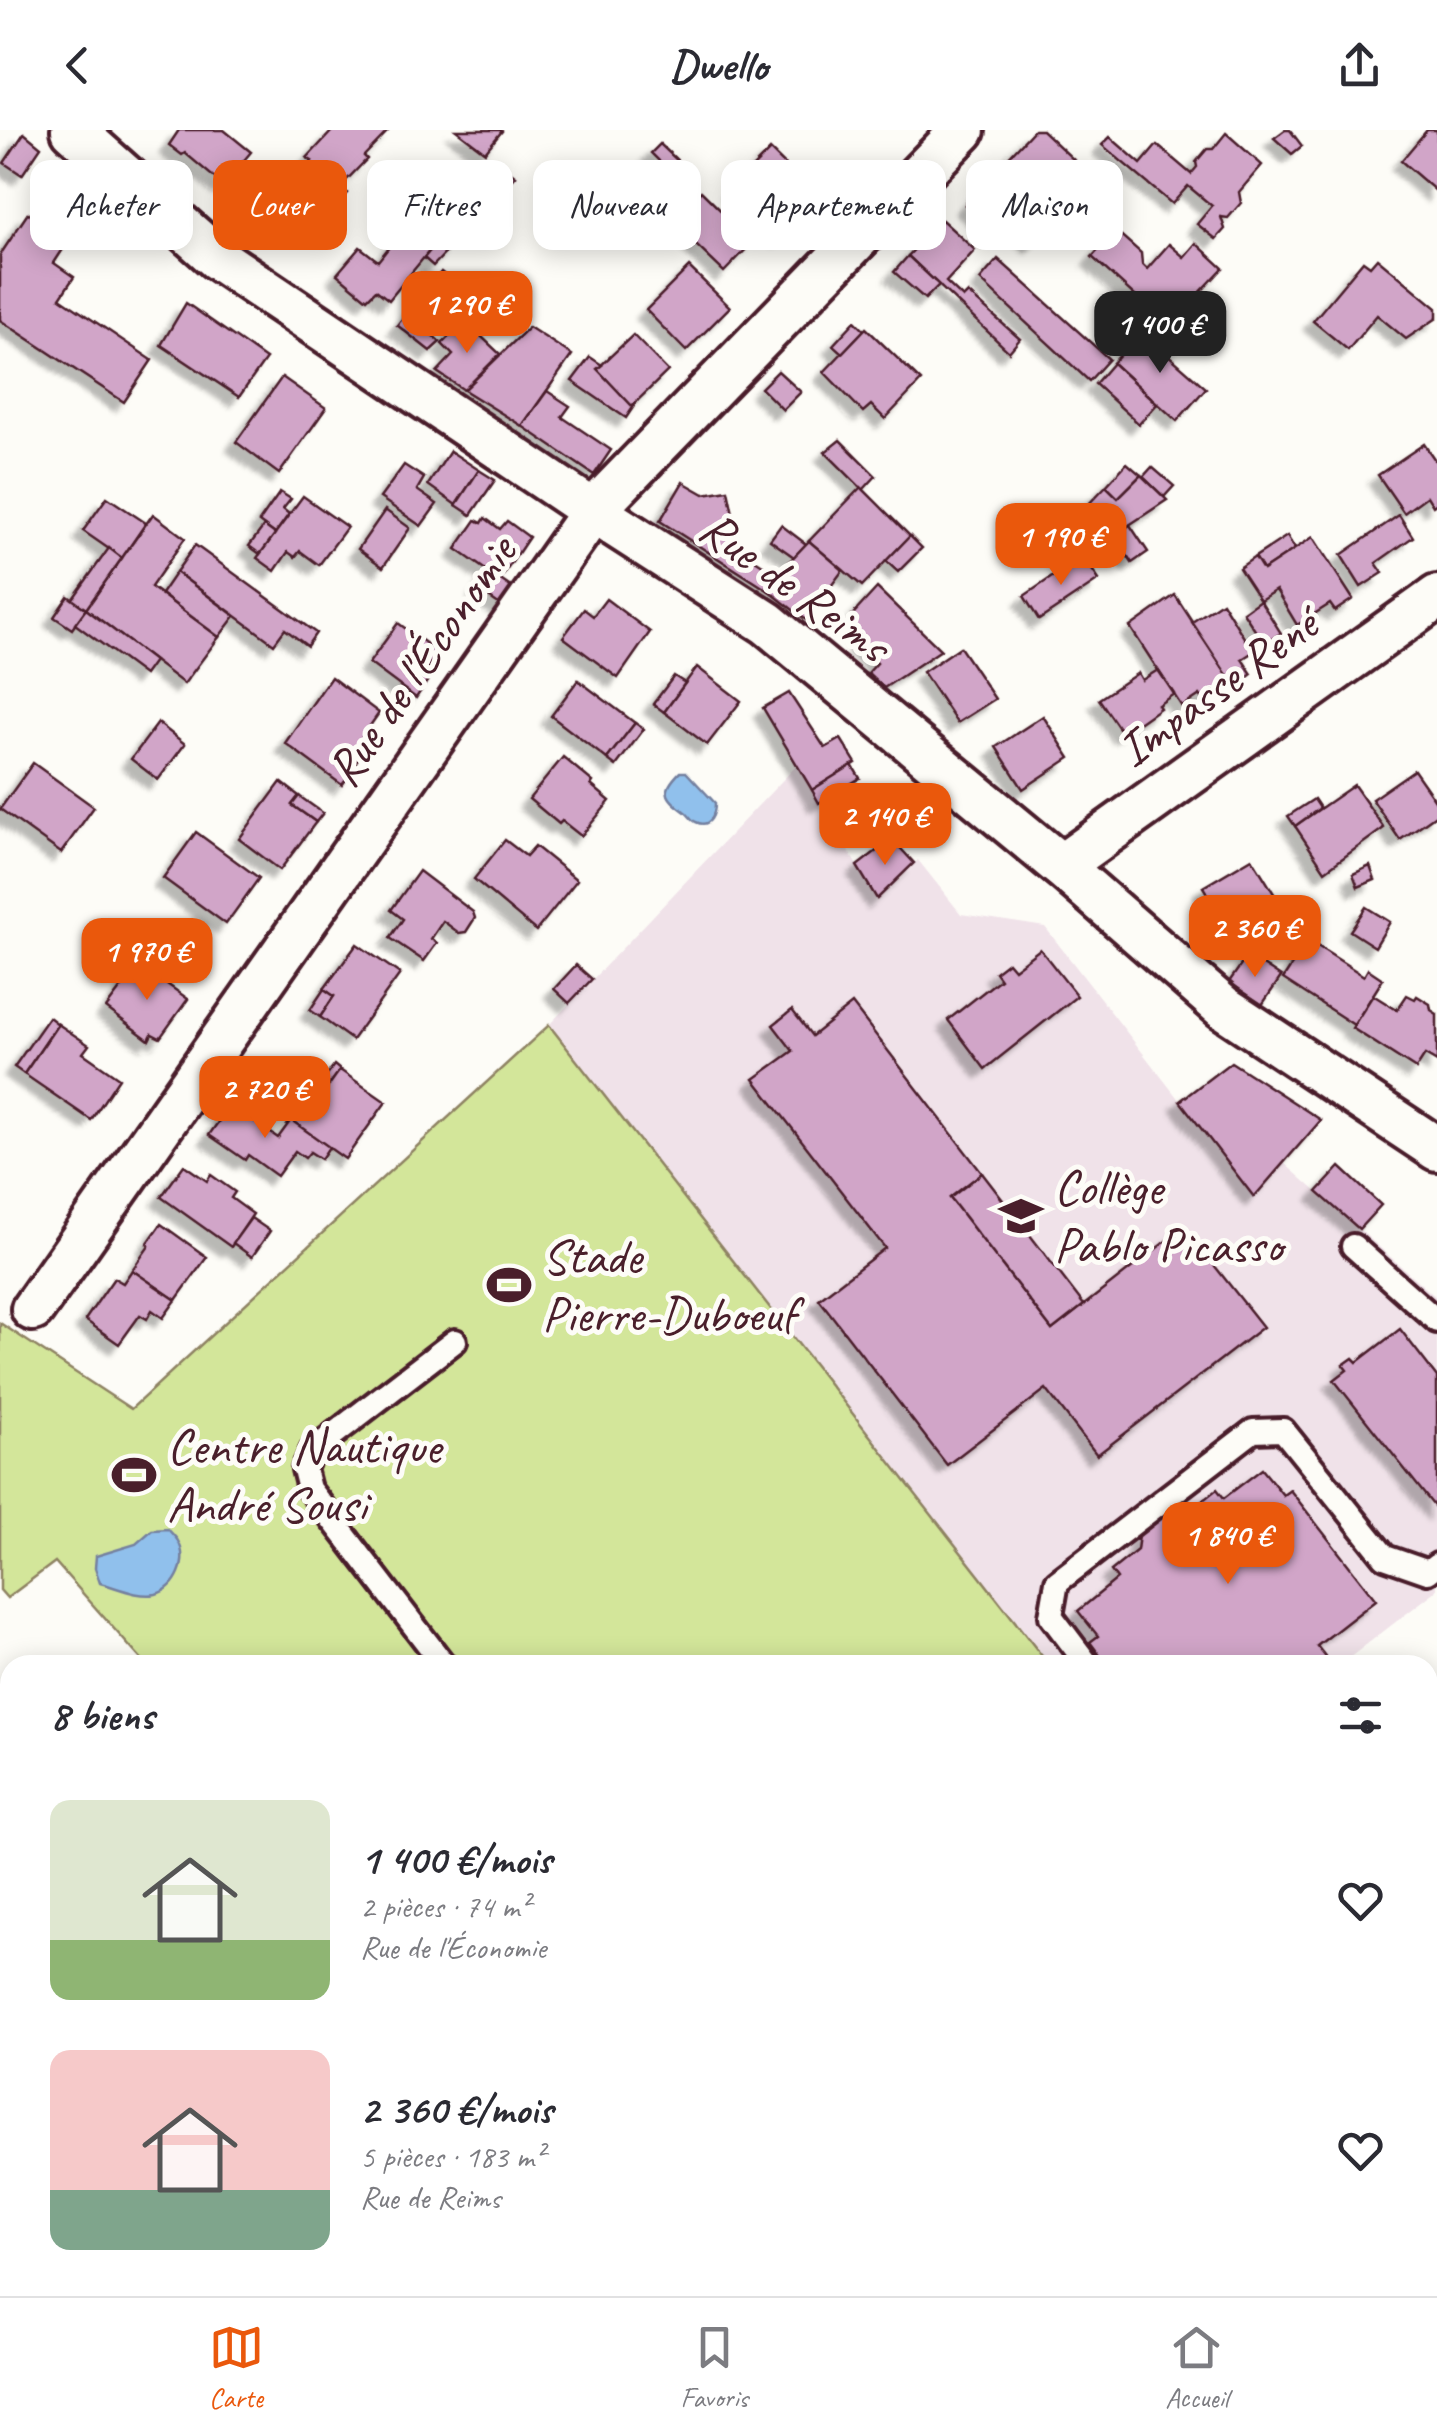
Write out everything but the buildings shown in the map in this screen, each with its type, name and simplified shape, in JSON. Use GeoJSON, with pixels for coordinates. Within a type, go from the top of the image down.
{"type":"FeatureCollection","features":[{"type":"Feature","properties":{"kind":"street","name":"Rue de Reims"},"geometry":{"type":"LineString","coordinates":[[74,130],[217,258],[593,512],[767,623],[1061,866],[1223,1006],[1437,1150]]}},
{"type":"Feature","properties":{"kind":"street","name":"Rue de l'Économie"},"geometry":{"type":"LineString","coordinates":[[34,1309],[593,512],[963,130]]}},
{"type":"Feature","properties":{"kind":"street","name":"Impasse René"},"geometry":{"type":"LineString","coordinates":[[1061,866],[1437,597]]}},
{"type":"Feature","properties":{"kind":"lane"},"geometry":{"type":"LineString","coordinates":[[1353,1246],[1437,1321]]}},
{"type":"Feature","properties":{"kind":"lane"},"geometry":{"type":"LineString","coordinates":[[436,1655],[309,1489],[304,1469],[312,1451],[455,1342]]}},
{"type":"Feature","properties":{"kind":"lane"},"geometry":{"type":"LineString","coordinates":[[1080,1655],[1051,1616],[1057,1582],[1253,1430],[1283,1430],[1385,1557],[1428,1572],[1437,1566]]}},
{"type":"Feature","properties":{"kind":"shaded area","name":"Collège Pablo Picasso"},"geometry":{"type":"Polygon","coordinates":[[[797,765],[877,899],[918,860],[961,914],[1045,927],[1180,1101],[1231,1062],[1321,1120],[1284,1163],[1437,1298],[1437,1590],[1353,1655],[1041,1655],[549,1025],[797,765]]]}},
{"type":"Feature","properties":{"kind":"green space","name":"Stade Pierre-Duboeuf"},"geometry":{"type":"Polygon","coordinates":[[[549,1025],[1041,1655],[137,1655],[55,1562],[7,1598],[0,1590],[0,1323],[131,1409],[549,1025]]]}},
{"type":"Feature","properties":{"kind":"water"},"geometry":{"type":"Polygon","coordinates":[[[680,772],[686,772],[715,803],[709,822],[694,821],[669,798],[670,784],[680,772]]]}},
{"type":"Feature","properties":{"kind":"water"},"geometry":{"type":"Polygon","coordinates":[[[168,1529],[178,1541],[182,1557],[179,1573],[170,1586],[149,1595],[100,1583],[96,1556],[136,1544],[152,1530],[168,1529]]]}},
{"type":"Feature","properties":{"kind":"place","name":"Collège Pablo Picasso"},"geometry":{"type":"Point","coordinates":[1021,1216]}},
{"type":"Feature","properties":{"kind":"place","name":"Stade Pierre-Duboeuf"},"geometry":{"type":"Point","coordinates":[509,1285]}},
{"type":"Feature","properties":{"kind":"place","name":"Centre Nautique André Sousi"},"geometry":{"type":"Point","coordinates":[134,1475]}}]}
